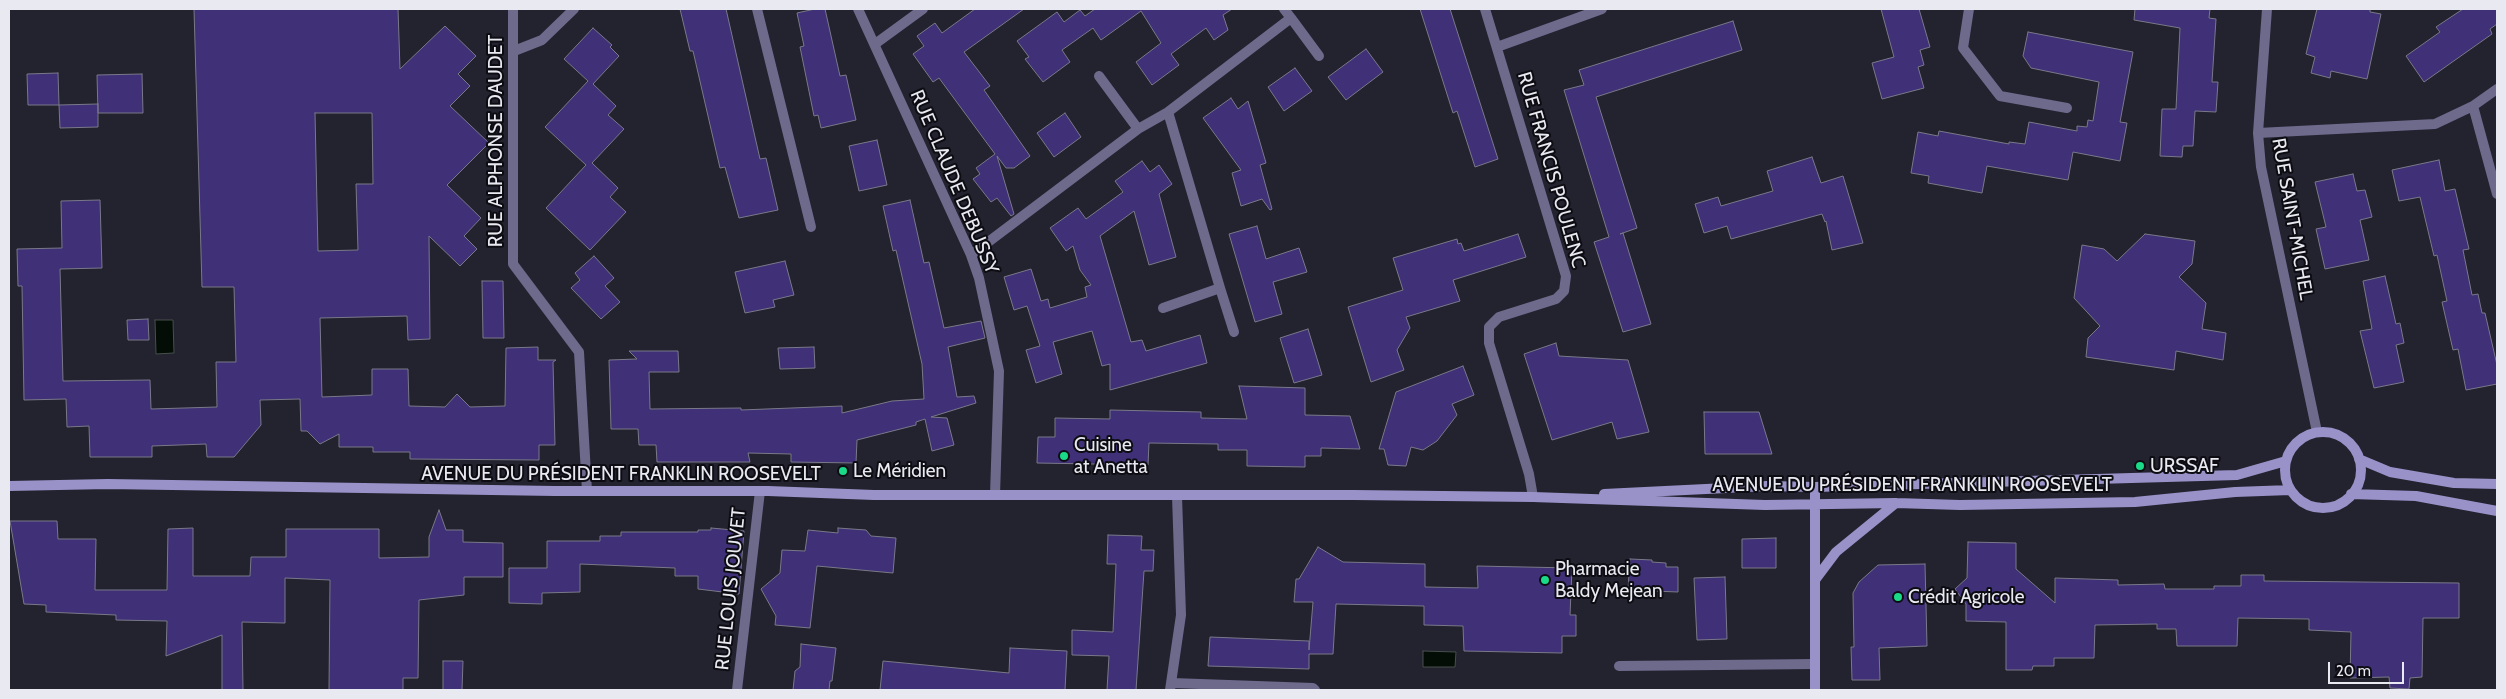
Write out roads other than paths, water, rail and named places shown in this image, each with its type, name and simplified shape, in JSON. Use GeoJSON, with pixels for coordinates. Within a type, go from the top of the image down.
{"type":"FeatureCollection","features":[{"type":"Feature","properties":{"kind":"main road"},"geometry":{"type":"LineString","coordinates":[[2317,432],[2331,433],[2344,438],[2354,448],[2359,459],[2361,472],[2358,484],[2351,494],[2340,503],[2327,507],[2306,503],[2290,490],[2285,476],[2286,461],[2292,447],[2303,437],[2317,432]]}},
{"type":"Feature","properties":{"kind":"main road"},"geometry":{"type":"LineString","coordinates":[[2359,459],[2390,472],[2454,483],[2497,484]]}},
{"type":"Feature","properties":{"kind":"main road","name":"AVENUE DU PRÉSIDENT FRANKLIN ROOSEVELT"},"geometry":{"type":"LineString","coordinates":[[1533,497],[1767,486],[2237,475],[2286,461]]}},
{"type":"Feature","properties":{"kind":"main road","name":"AVENUE DU PRÉSIDENT FRANKLIN ROOSEVELT"},"geometry":{"type":"LineString","coordinates":[[9,486],[108,484],[587,491],[760,491],[874,495],[1353,495],[1533,497],[1765,505],[1960,505],[2135,502],[2235,492],[2290,490]]}},
{"type":"Feature","properties":{"kind":"main road"},"geometry":{"type":"LineString","coordinates":[[1814,486],[1816,690]]}},
{"type":"Feature","properties":{"kind":"main road"},"geometry":{"type":"LineString","coordinates":[[2351,494],[2416,496],[2497,511]]}},
{"type":"Feature","properties":{"kind":"main road"},"geometry":{"type":"LineString","coordinates":[[1815,580],[1836,552],[1896,504]]}},
{"type":"Feature","properties":{"kind":"street","name":"RUE ALPHONSE DAUDET"},"geometry":{"type":"LineString","coordinates":[[513,9],[513,264],[579,352],[587,491]]}},
{"type":"Feature","properties":{"kind":"street"},"geometry":{"type":"LineString","coordinates":[[514,51],[542,40],[574,9]]}},
{"type":"Feature","properties":{"kind":"street"},"geometry":{"type":"LineString","coordinates":[[757,9],[810,227]]}},
{"type":"Feature","properties":{"kind":"street","name":"RUE CLAUDE DEBUSSY"},"geometry":{"type":"LineString","coordinates":[[858,9],[971,255],[978,278],[999,371],[995,495]]}},
{"type":"Feature","properties":{"kind":"street"},"geometry":{"type":"LineString","coordinates":[[875,44],[923,9]]}},
{"type":"Feature","properties":{"kind":"street"},"geometry":{"type":"LineString","coordinates":[[1284,9],[1319,56]]}},
{"type":"Feature","properties":{"kind":"street","name":"RUE FRANCIS POULENC"},"geometry":{"type":"LineString","coordinates":[[1485,9],[1566,276],[1564,291],[1556,299],[1499,317],[1489,327],[1489,343],[1529,474],[1533,497]]}},
{"type":"Feature","properties":{"kind":"street"},"geometry":{"type":"LineString","coordinates":[[1497,47],[1602,9]]}},
{"type":"Feature","properties":{"kind":"street"},"geometry":{"type":"LineString","coordinates":[[1969,9],[1963,48],[2000,96],[2067,108]]}},
{"type":"Feature","properties":{"kind":"street","name":"RUE SAINT-MICHEL"},"geometry":{"type":"LineString","coordinates":[[2268,9],[2258,133],[2261,167],[2317,432]]}},
{"type":"Feature","properties":{"kind":"street"},"geometry":{"type":"LineString","coordinates":[[971,255],[1138,129],[1168,112],[1291,18]]}},
{"type":"Feature","properties":{"kind":"street"},"geometry":{"type":"LineString","coordinates":[[1099,76],[1138,129]]}},
{"type":"Feature","properties":{"kind":"street"},"geometry":{"type":"LineString","coordinates":[[2258,133],[2435,124],[2472,106],[2497,89]]}},
{"type":"Feature","properties":{"kind":"street"},"geometry":{"type":"LineString","coordinates":[[2472,106],[2497,194]]}},
{"type":"Feature","properties":{"kind":"street"},"geometry":{"type":"LineString","coordinates":[[1168,112],[1234,332]]}},
{"type":"Feature","properties":{"kind":"street"},"geometry":{"type":"LineString","coordinates":[[1163,308],[1220,288]]}},
{"type":"Feature","properties":{"kind":"street","name":"RUE LOUIS JOUVET"},"geometry":{"type":"LineString","coordinates":[[737,690],[760,491]]}},
{"type":"Feature","properties":{"kind":"street"},"geometry":{"type":"LineString","coordinates":[[1177,496],[1181,615],[1171,686],[1313,688],[1315,690]]}},
{"type":"Feature","properties":{"kind":"street"},"geometry":{"type":"LineString","coordinates":[[1619,666],[1815,664]]}},
{"type":"Feature","properties":{"kind":"place","name":"Cuisine at Anetta"},"geometry":{"type":"Point","coordinates":[1064,456]}},
{"type":"Feature","properties":{"kind":"place","name":"URSSAF"},"geometry":{"type":"Point","coordinates":[2140,466]}},
{"type":"Feature","properties":{"kind":"place","name":"Le Méridien"},"geometry":{"type":"Point","coordinates":[843,471]}},
{"type":"Feature","properties":{"kind":"place","name":"Pharmacie Baldy Mejean"},"geometry":{"type":"Point","coordinates":[1545,580]}},
{"type":"Feature","properties":{"kind":"place","name":"Crédit Agricole"},"geometry":{"type":"Point","coordinates":[1898,597]}}]}
